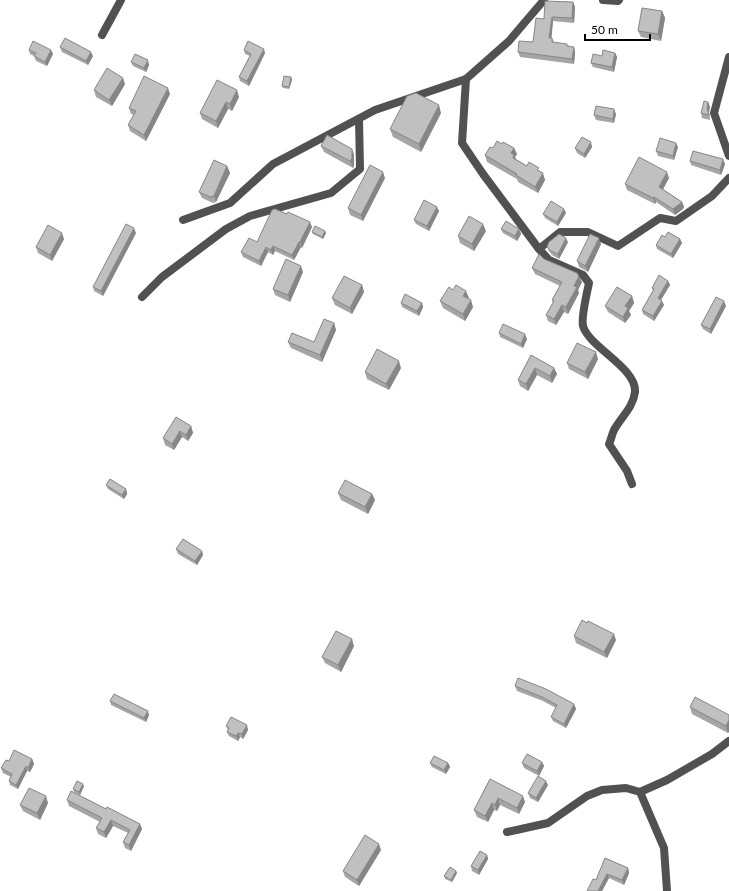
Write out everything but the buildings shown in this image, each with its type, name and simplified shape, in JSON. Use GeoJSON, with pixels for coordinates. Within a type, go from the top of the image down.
{"type":"FeatureCollection","features":[{"type":"Feature","properties":{"kind":"street"},"geometry":{"type":"LineString","coordinates":[[102,35],[121,0]]}},
{"type":"Feature","properties":{"kind":"street"},"geometry":{"type":"LineString","coordinates":[[183,220],[230,203],[273,164],[375,110],[466,79],[509,41],[544,0]]}},
{"type":"Feature","properties":{"kind":"street"},"geometry":{"type":"LineString","coordinates":[[603,0],[619,0]]}},
{"type":"Feature","properties":{"kind":"street"},"geometry":{"type":"LineString","coordinates":[[729,57],[714,113],[729,156]]}},
{"type":"Feature","properties":{"kind":"street"},"geometry":{"type":"LineString","coordinates":[[466,79],[462,143],[483,174],[539,249],[549,260],[583,275],[589,283],[584,310],[583,326],[592,340],[622,367],[632,381],[635,392],[631,407],[614,430],[609,444],[626,471],[632,484]]}},
{"type":"Feature","properties":{"kind":"street"},"geometry":{"type":"LineString","coordinates":[[142,297],[162,277],[226,229],[250,216],[331,193],[360,169],[359,119]]}},
{"type":"Feature","properties":{"kind":"street"},"geometry":{"type":"LineString","coordinates":[[539,249],[560,232],[588,232],[618,246],[660,218],[676,221],[712,196],[729,178]]}},
{"type":"Feature","properties":{"kind":"street"},"geometry":{"type":"LineString","coordinates":[[507,832],[548,823],[587,796],[602,790],[626,788],[640,792],[667,780],[712,754],[729,741]]}},
{"type":"Feature","properties":{"kind":"street"},"geometry":{"type":"LineString","coordinates":[[640,792],[664,848],[667,891]]}}]}
